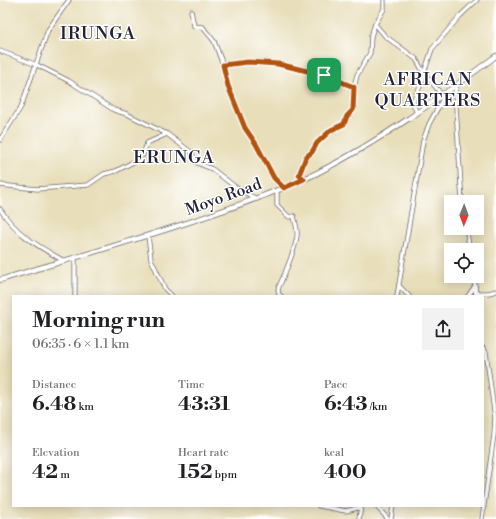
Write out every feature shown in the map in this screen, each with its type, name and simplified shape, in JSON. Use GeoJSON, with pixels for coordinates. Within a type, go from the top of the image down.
{"type":"FeatureCollection","features":[{"type":"Feature","properties":{"kind":"main road","name":"Moyo Road"},"geometry":{"type":"LineString","coordinates":[[0,280],[148,236],[256,199],[304,179],[361,149],[417,113],[496,56]]}},
{"type":"Feature","properties":{"kind":"street"},"geometry":{"type":"LineString","coordinates":[[0,140],[19,112],[37,65],[48,30],[69,0]]}},
{"type":"Feature","properties":{"kind":"street"},"geometry":{"type":"LineString","coordinates":[[304,179],[299,175],[306,157],[312,152],[317,143],[331,130],[344,124],[347,116],[353,110],[354,87],[357,75],[370,53],[371,36],[375,24],[384,9],[384,0]]}},
{"type":"Feature","properties":{"kind":"street"},"geometry":{"type":"LineString","coordinates":[[417,113],[413,104],[414,99],[423,80],[432,48],[460,16],[477,0]]}},
{"type":"Feature","properties":{"kind":"street"},"geometry":{"type":"LineString","coordinates":[[191,10],[194,26],[203,27],[214,41],[223,65],[228,86],[245,128],[256,144],[274,178],[284,188]]}},
{"type":"Feature","properties":{"kind":"street"},"geometry":{"type":"LineString","coordinates":[[375,24],[385,36],[416,59],[424,73],[442,95]]}},
{"type":"Feature","properties":{"kind":"street"},"geometry":{"type":"LineString","coordinates":[[0,51],[37,65],[69,81],[114,110],[127,114],[167,134],[192,153],[197,163],[212,169],[238,189],[256,199]]}},
{"type":"Feature","properties":{"kind":"street"},"geometry":{"type":"LineString","coordinates":[[223,65],[248,62],[278,64],[324,75],[354,87]]}},
{"type":"Feature","properties":{"kind":"street"},"geometry":{"type":"LineString","coordinates":[[457,85],[455,92],[462,195]]}},
{"type":"Feature","properties":{"kind":"street"},"geometry":{"type":"LineString","coordinates":[[397,295],[423,141],[429,124],[447,92]]}},
{"type":"Feature","properties":{"kind":"street"},"geometry":{"type":"LineString","coordinates":[[0,185],[37,189],[88,185],[104,174],[116,171],[137,160],[143,155],[147,143],[167,134]]}},
{"type":"Feature","properties":{"kind":"street"},"geometry":{"type":"LineString","coordinates":[[277,190],[277,205],[289,217],[294,216],[295,228],[297,232],[293,250],[278,289],[278,295]]}},
{"type":"Feature","properties":{"kind":"street"},"geometry":{"type":"LineString","coordinates":[[0,209],[7,220],[33,244],[65,261]]}},
{"type":"Feature","properties":{"kind":"street"},"geometry":{"type":"LineString","coordinates":[[148,236],[151,259],[168,295]]}},
{"type":"Feature","properties":{"kind":"street"},"geometry":{"type":"LineString","coordinates":[[75,258],[75,295]]}},
{"type":"Feature","properties":{"kind":"street"},"geometry":{"type":"LineString","coordinates":[[475,283],[476,295],[496,291]]}},
{"type":"Feature","properties":{"kind":"street"},"geometry":{"type":"LineString","coordinates":[[399,286],[408,295]]}},
{"type":"Feature","properties":{"kind":"street"},"geometry":{"type":"LineString","coordinates":[[469,295],[475,286]]}},
{"type":"Feature","properties":{"kind":"street"},"geometry":{"type":"LineString","coordinates":[[165,289],[171,295]]}},
{"type":"Feature","properties":{"kind":"street"},"geometry":{"type":"LineString","coordinates":[[484,352],[495,418],[484,505]]}},
{"type":"Feature","properties":{"kind":"street"},"geometry":{"type":"LineString","coordinates":[[324,507],[346,511],[358,507]]}},
{"type":"Feature","properties":{"kind":"street"},"geometry":{"type":"LineString","coordinates":[[359,519],[361,507]]}},
{"type":"Feature","properties":{"kind":"street"},"geometry":{"type":"LineString","coordinates":[[377,507],[388,519]]}},
{"type":"Feature","properties":{"kind":"street"},"geometry":{"type":"LineString","coordinates":[[391,519],[393,507]]}},
{"type":"Feature","properties":{"kind":"street"},"geometry":{"type":"LineString","coordinates":[[482,519],[484,507]]}},
{"type":"Feature","properties":{"kind":"district","name":"IRUNGA"},"geometry":{"type":"Point","coordinates":[98,33]}},
{"type":"Feature","properties":{"kind":"district","name":"AFRICAN QUARTERS"},"geometry":{"type":"Point","coordinates":[428,89]}},
{"type":"Feature","properties":{"kind":"district","name":"ERUNGA"},"geometry":{"type":"Point","coordinates":[174,157]}},
{"type":"Feature","properties":{"kind":"route"},"geometry":{"type":"LineString","coordinates":[[248,62],[278,64],[324,75],[354,87],[353,110],[347,116],[344,124],[331,130],[317,143],[312,152],[306,157],[299,175],[304,179],[284,188],[274,178],[256,144],[245,128],[228,86],[223,65],[248,62]]}}]}
